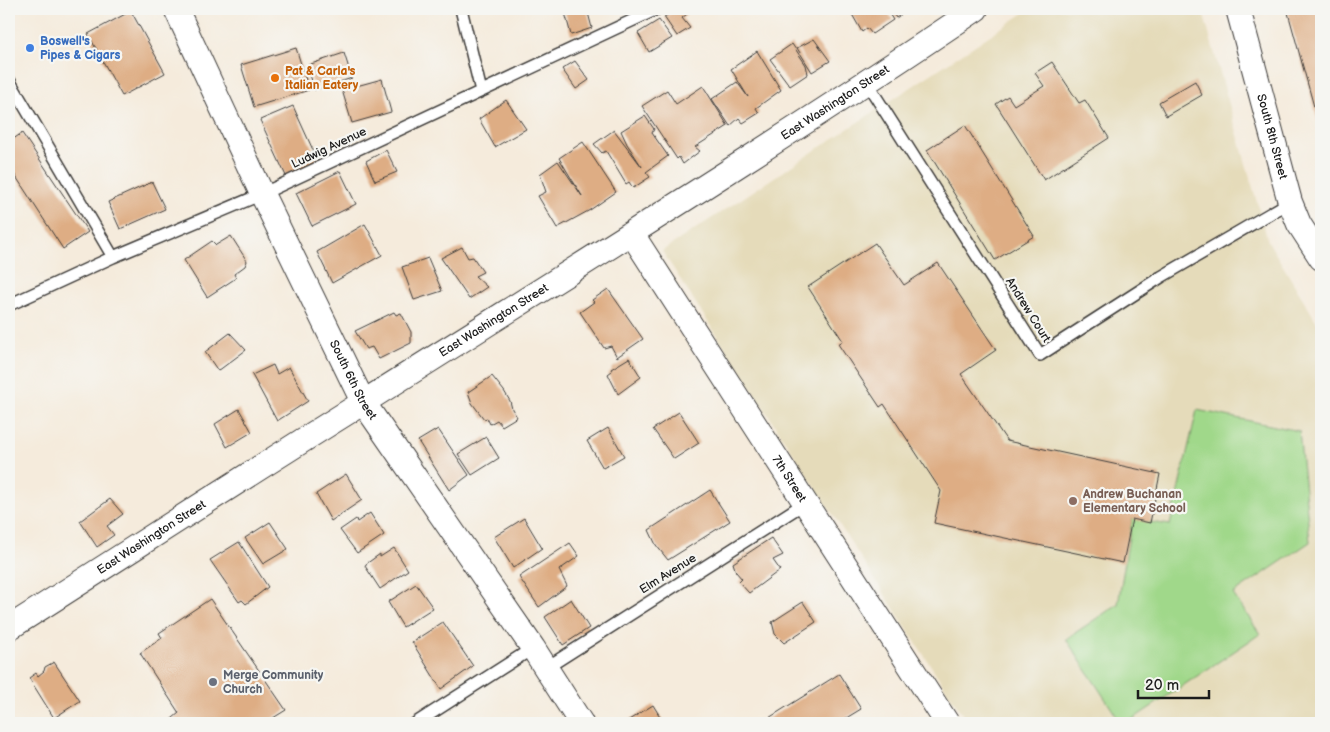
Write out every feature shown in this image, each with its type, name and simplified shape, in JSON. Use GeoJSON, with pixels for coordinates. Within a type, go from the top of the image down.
{"type":"FeatureCollection","features":[{"type":"Feature","properties":{"kind":"street","name":"South 6th Street"},"geometry":{"type":"LineString","coordinates":[[176,9],[262,194],[363,402],[533,648],[581,723]]}},
{"type":"Feature","properties":{"kind":"street","name":"East Washington Street"},"geometry":{"type":"LineString","coordinates":[[9,628],[363,402],[632,234],[867,83],[976,9]]}},
{"type":"Feature","properties":{"kind":"street","name":"South 8th Street"},"geometry":{"type":"LineString","coordinates":[[1238,9],[1290,202],[1299,224],[1321,258]]}},
{"type":"Feature","properties":{"kind":"street","name":"7th Street"},"geometry":{"type":"LineString","coordinates":[[632,234],[805,503],[938,720]]}},
{"type":"Feature","properties":{"kind":"lane"},"geometry":{"type":"LineString","coordinates":[[461,9],[481,91]]}},
{"type":"Feature","properties":{"kind":"lane","name":"Ludwig Avenue"},"geometry":{"type":"LineString","coordinates":[[9,305],[262,194],[657,9]]}},
{"type":"Feature","properties":{"kind":"lane"},"geometry":{"type":"LineString","coordinates":[[9,80],[113,258]]}},
{"type":"Feature","properties":{"kind":"lane","name":"Andrew Court"},"geometry":{"type":"LineString","coordinates":[[867,83],[1040,355],[1161,277],[1290,202]]}},
{"type":"Feature","properties":{"kind":"lane","name":"Elm Avenue"},"geometry":{"type":"LineString","coordinates":[[546,668],[805,503]]}},
{"type":"Feature","properties":{"kind":"lane"},"geometry":{"type":"LineString","coordinates":[[416,723],[533,648]]}},
{"type":"Feature","properties":{"kind":"shaded area","name":"Andrew Buchanan Elementary School"},"geometry":{"type":"Polygon","coordinates":[[[1030,9],[1202,9],[1268,241],[1321,329],[1321,723],[968,723],[662,251],[1030,9]]]}},
{"type":"Feature","properties":{"kind":"green space"},"geometry":{"type":"Polygon","coordinates":[[[1197,410],[1299,431],[1310,542],[1233,594],[1260,634],[1127,723],[1121,723],[1066,639],[1118,604],[1132,519],[1170,525],[1197,410]]]}},
{"type":"Feature","properties":{"kind":"building"},"geometry":{"type":"Polygon","coordinates":[[[312,9],[329,9],[313,13],[312,9]]]}},
{"type":"Feature","properties":{"kind":"building"},"geometry":{"type":"Polygon","coordinates":[[[564,9],[587,9],[592,28],[571,35],[564,9]]]}},
{"type":"Feature","properties":{"kind":"building"},"geometry":{"type":"Polygon","coordinates":[[[678,9],[683,9],[687,14],[682,18],[690,28],[677,36],[664,17],[678,9]]]}},
{"type":"Feature","properties":{"kind":"building"},"geometry":{"type":"Polygon","coordinates":[[[849,9],[886,9],[893,20],[872,34],[867,28],[862,32],[849,9]]]}},
{"type":"Feature","properties":{"kind":"building"},"geometry":{"type":"Polygon","coordinates":[[[890,9],[909,9],[896,18],[890,9]]]}},
{"type":"Feature","properties":{"kind":"building"},"geometry":{"type":"Polygon","coordinates":[[[1287,9],[1321,9],[1321,132],[1287,9]]]}},
{"type":"Feature","properties":{"kind":"building"},"geometry":{"type":"Polygon","coordinates":[[[131,11],[165,73],[122,96],[88,34],[131,11]]]}},
{"type":"Feature","properties":{"kind":"building"},"geometry":{"type":"Polygon","coordinates":[[[659,20],[672,38],[649,52],[638,33],[659,20]]]}},
{"type":"Feature","properties":{"kind":"building"},"geometry":{"type":"Polygon","coordinates":[[[814,39],[830,61],[812,72],[797,48],[814,39]]]}},
{"type":"Feature","properties":{"kind":"building"},"geometry":{"type":"Polygon","coordinates":[[[792,44],[806,65],[808,74],[790,86],[770,59],[792,44]]]}},
{"type":"Feature","properties":{"kind":"building","name":"Pat & Carla's Italian Eatery"},"geometry":{"type":"Polygon","coordinates":[[[296,48],[309,90],[254,107],[241,65],[296,48]]]}},
{"type":"Feature","properties":{"kind":"building"},"geometry":{"type":"Polygon","coordinates":[[[757,51],[781,90],[756,108],[759,113],[743,123],[739,118],[730,126],[712,99],[737,82],[748,97],[731,69],[757,51]]]}},
{"type":"Feature","properties":{"kind":"building"},"geometry":{"type":"Polygon","coordinates":[[[344,53],[352,78],[314,90],[308,65],[344,53]]]}},
{"type":"Feature","properties":{"kind":"building"},"geometry":{"type":"Polygon","coordinates":[[[575,61],[589,80],[576,89],[562,69],[575,61]]]}},
{"type":"Feature","properties":{"kind":"building"},"geometry":{"type":"Polygon","coordinates":[[[1052,62],[1079,103],[1085,100],[1109,138],[1044,180],[996,104],[1008,96],[1014,105],[1044,86],[1035,73],[1052,62]]]}},
{"type":"Feature","properties":{"kind":"building"},"geometry":{"type":"Polygon","coordinates":[[[382,79],[391,112],[352,123],[342,90],[382,79]]]}},
{"type":"Feature","properties":{"kind":"building"},"geometry":{"type":"Polygon","coordinates":[[[1195,81],[1202,95],[1166,116],[1159,102],[1195,81]]]}},
{"type":"Feature","properties":{"kind":"building"},"geometry":{"type":"Polygon","coordinates":[[[703,86],[728,126],[695,147],[700,151],[683,164],[679,157],[677,159],[642,106],[667,90],[676,104],[703,86]]]}},
{"type":"Feature","properties":{"kind":"building"},"geometry":{"type":"Polygon","coordinates":[[[506,100],[526,129],[495,147],[479,119],[506,100]]]}},
{"type":"Feature","properties":{"kind":"building"},"geometry":{"type":"Polygon","coordinates":[[[293,106],[318,161],[286,176],[260,120],[293,106]]]}},
{"type":"Feature","properties":{"kind":"building"},"geometry":{"type":"Polygon","coordinates":[[[645,116],[654,129],[652,133],[668,156],[646,172],[650,177],[633,188],[629,182],[626,184],[606,151],[602,153],[594,144],[614,130],[642,167],[621,131],[645,116]]]}},
{"type":"Feature","properties":{"kind":"building"},"geometry":{"type":"Polygon","coordinates":[[[965,125],[1034,236],[995,260],[927,150],[965,125]]]}},
{"type":"Feature","properties":{"kind":"building"},"geometry":{"type":"Polygon","coordinates":[[[22,133],[88,232],[63,249],[9,166],[9,142],[22,133]]]}},
{"type":"Feature","properties":{"kind":"building"},"geometry":{"type":"Polygon","coordinates":[[[583,142],[616,192],[590,210],[557,228],[538,196],[546,192],[540,174],[558,161],[582,196],[559,158],[583,142]]]}},
{"type":"Feature","properties":{"kind":"building"},"geometry":{"type":"Polygon","coordinates":[[[386,150],[397,172],[375,181],[366,161],[386,150]]]}},
{"type":"Feature","properties":{"kind":"building"},"geometry":{"type":"Polygon","coordinates":[[[340,171],[356,204],[312,226],[296,193],[340,171]]]}},
{"type":"Feature","properties":{"kind":"building"},"geometry":{"type":"Polygon","coordinates":[[[152,182],[165,209],[120,229],[108,202],[152,182]]]}},
{"type":"Feature","properties":{"kind":"building"},"geometry":{"type":"Polygon","coordinates":[[[365,224],[382,255],[332,283],[317,252],[365,224]]]}},
{"type":"Feature","properties":{"kind":"building"},"geometry":{"type":"Polygon","coordinates":[[[231,236],[247,261],[245,266],[234,274],[236,278],[207,297],[184,260],[212,241],[216,245],[231,236]]]}},
{"type":"Feature","properties":{"kind":"building"},"geometry":{"type":"Polygon","coordinates":[[[875,243],[904,285],[938,263],[996,350],[961,374],[1007,441],[1160,474],[1150,523],[1132,519],[1123,563],[934,523],[941,491],[884,404],[880,407],[838,344],[843,341],[808,287],[875,243]]]}},
{"type":"Feature","properties":{"kind":"building"},"geometry":{"type":"Polygon","coordinates":[[[462,247],[468,258],[473,257],[483,272],[475,276],[487,287],[469,299],[441,258],[462,247]]]}},
{"type":"Feature","properties":{"kind":"building"},"geometry":{"type":"Polygon","coordinates":[[[428,258],[442,291],[414,300],[402,267],[428,258]]]}},
{"type":"Feature","properties":{"kind":"building"},"geometry":{"type":"Polygon","coordinates":[[[608,289],[643,339],[617,357],[611,346],[604,348],[580,312],[594,302],[592,300],[608,289]]]}},
{"type":"Feature","properties":{"kind":"building"},"geometry":{"type":"Polygon","coordinates":[[[394,312],[396,315],[401,313],[411,332],[411,343],[379,359],[372,347],[366,349],[355,331],[394,312]]]}},
{"type":"Feature","properties":{"kind":"building"},"geometry":{"type":"Polygon","coordinates":[[[230,333],[246,350],[218,371],[205,352],[230,333]]]}},
{"type":"Feature","properties":{"kind":"building"},"geometry":{"type":"Polygon","coordinates":[[[629,358],[641,377],[618,394],[608,374],[612,371],[611,369],[629,358]]]}},
{"type":"Feature","properties":{"kind":"building"},"geometry":{"type":"Polygon","coordinates":[[[273,365],[277,374],[289,367],[308,401],[277,421],[252,375],[273,365]]]}},
{"type":"Feature","properties":{"kind":"building"},"geometry":{"type":"Polygon","coordinates":[[[492,376],[504,391],[517,417],[502,426],[497,420],[490,424],[487,418],[484,419],[472,403],[468,392],[492,376]]]}},
{"type":"Feature","properties":{"kind":"building"},"geometry":{"type":"Polygon","coordinates":[[[239,409],[252,432],[227,447],[215,424],[239,409]]]}},
{"type":"Feature","properties":{"kind":"building"},"geometry":{"type":"Polygon","coordinates":[[[679,412],[699,443],[674,459],[653,429],[679,412]]]}},
{"type":"Feature","properties":{"kind":"building"},"geometry":{"type":"Polygon","coordinates":[[[608,428],[624,456],[603,468],[587,441],[608,428]]]}},
{"type":"Feature","properties":{"kind":"building"},"geometry":{"type":"Polygon","coordinates":[[[438,429],[469,475],[449,490],[418,441],[438,429]]]}},
{"type":"Feature","properties":{"kind":"building"},"geometry":{"type":"Polygon","coordinates":[[[486,437],[499,458],[472,475],[458,454],[486,437]]]}},
{"type":"Feature","properties":{"kind":"building"},"geometry":{"type":"Polygon","coordinates":[[[346,474],[362,500],[331,521],[316,494],[346,474]]]}},
{"type":"Feature","properties":{"kind":"building"},"geometry":{"type":"Polygon","coordinates":[[[710,490],[730,521],[668,560],[656,545],[649,530],[710,490]]]}},
{"type":"Feature","properties":{"kind":"building"},"geometry":{"type":"Polygon","coordinates":[[[110,499],[123,514],[107,526],[114,535],[97,547],[80,521],[110,499]]]}},
{"type":"Feature","properties":{"kind":"building"},"geometry":{"type":"Polygon","coordinates":[[[370,513],[384,535],[357,553],[340,530],[356,519],[357,522],[370,513]]]}},
{"type":"Feature","properties":{"kind":"building"},"geometry":{"type":"Polygon","coordinates":[[[524,518],[542,548],[513,568],[494,537],[524,518]]]}},
{"type":"Feature","properties":{"kind":"building"},"geometry":{"type":"Polygon","coordinates":[[[270,522],[288,549],[263,564],[245,538],[270,522]]]}},
{"type":"Feature","properties":{"kind":"building"},"geometry":{"type":"Polygon","coordinates":[[[771,538],[783,555],[773,560],[780,570],[749,593],[739,582],[742,579],[736,572],[733,563],[771,538]]]}},
{"type":"Feature","properties":{"kind":"building"},"geometry":{"type":"Polygon","coordinates":[[[239,542],[268,587],[246,604],[242,600],[239,602],[210,560],[239,542]]]}},
{"type":"Feature","properties":{"kind":"building"},"geometry":{"type":"Polygon","coordinates":[[[570,543],[579,556],[559,570],[567,586],[539,607],[519,577],[570,543]]]}},
{"type":"Feature","properties":{"kind":"building"},"geometry":{"type":"Polygon","coordinates":[[[394,548],[408,570],[380,589],[365,566],[380,554],[380,557],[394,548]]]}},
{"type":"Feature","properties":{"kind":"building"},"geometry":{"type":"Polygon","coordinates":[[[416,584],[433,608],[403,627],[388,602],[416,584]]]}},
{"type":"Feature","properties":{"kind":"building","name":"Merge Community Church"},"geometry":{"type":"Polygon","coordinates":[[[210,599],[286,710],[265,723],[167,723],[179,713],[140,653],[162,638],[159,633],[210,599]]]}},
{"type":"Feature","properties":{"kind":"building"},"geometry":{"type":"Polygon","coordinates":[[[571,599],[589,628],[563,645],[545,617],[571,599]]]}},
{"type":"Feature","properties":{"kind":"building"},"geometry":{"type":"Polygon","coordinates":[[[803,602],[816,622],[784,643],[775,634],[772,622],[803,602]]]}},
{"type":"Feature","properties":{"kind":"building"},"geometry":{"type":"Polygon","coordinates":[[[443,622],[473,666],[441,689],[412,642],[443,622]]]}},
{"type":"Feature","properties":{"kind":"building"},"geometry":{"type":"Polygon","coordinates":[[[54,662],[80,701],[54,718],[29,678],[36,673],[38,676],[44,671],[45,667],[54,662]]]}},
{"type":"Feature","properties":{"kind":"building"},"geometry":{"type":"Polygon","coordinates":[[[839,674],[861,709],[838,723],[765,723],[764,721],[839,674]]]}},
{"type":"Feature","properties":{"kind":"building"},"geometry":{"type":"Polygon","coordinates":[[[653,705],[664,723],[624,723],[653,705]]]}},
{"type":"Feature","properties":{"kind":"place","name":"Boswell's Pipes & Cigars"},"geometry":{"type":"Point","coordinates":[30,48]}},
{"type":"Feature","properties":{"kind":"place","name":"Pat & Carla's Italian Eatery"},"geometry":{"type":"Point","coordinates":[275,78]}},
{"type":"Feature","properties":{"kind":"place","name":"Andrew Buchanan Elementary School"},"geometry":{"type":"Point","coordinates":[1073,501]}},
{"type":"Feature","properties":{"kind":"place","name":"Merge Community Church"},"geometry":{"type":"Point","coordinates":[213,682]}}]}
